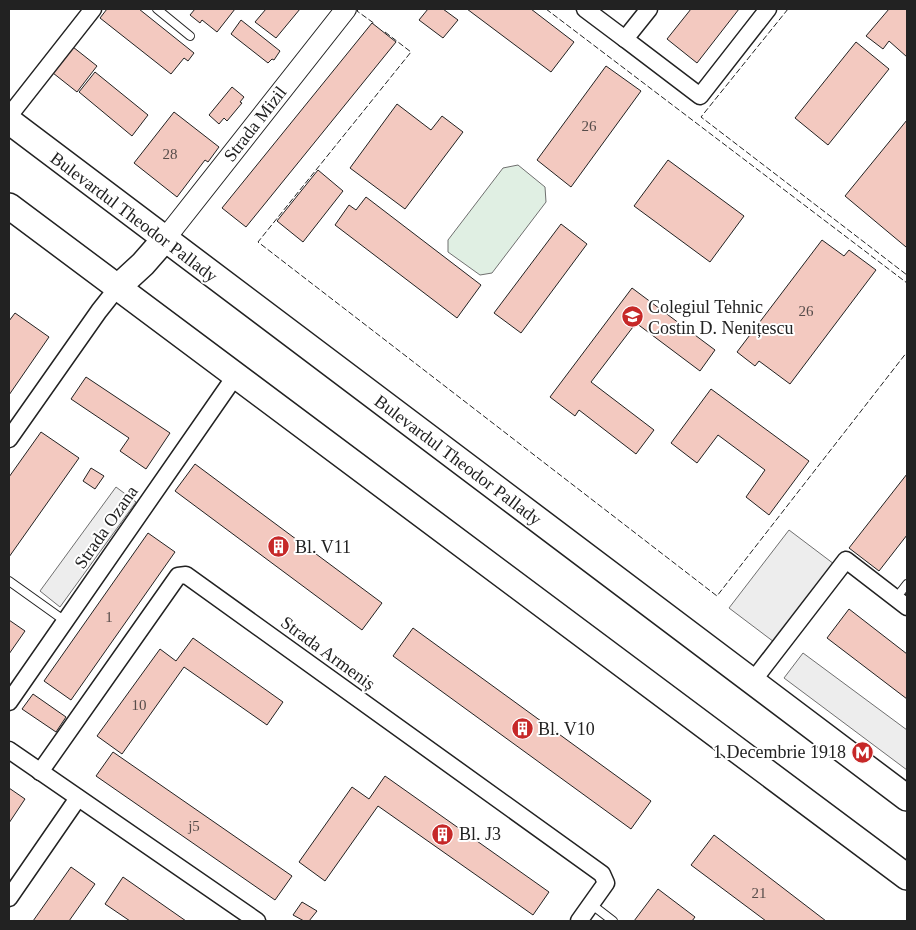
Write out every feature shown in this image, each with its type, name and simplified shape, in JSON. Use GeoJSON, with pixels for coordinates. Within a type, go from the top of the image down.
{"type":"FeatureCollection","features":[{"type":"Feature","properties":{"kind":"main road","name":"Bulevardul Theodor Pallady"},"geometry":{"type":"LineString","coordinates":[[9,121],[164,240],[907,798]]}},
{"type":"Feature","properties":{"kind":"main road"},"geometry":{"type":"LineString","coordinates":[[9,206],[907,877]]}},
{"type":"Feature","properties":{"kind":"main road"},"geometry":{"type":"LineString","coordinates":[[118,288],[164,240]]}},
{"type":"Feature","properties":{"kind":"street"},"geometry":{"type":"LineString","coordinates":[[9,116],[93,9]]}},
{"type":"Feature","properties":{"kind":"street","name":"Strada Mizil"},"geometry":{"type":"LineString","coordinates":[[164,240],[346,9]]}},
{"type":"Feature","properties":{"kind":"street"},"geometry":{"type":"LineString","coordinates":[[585,9],[700,96],[768,9]]}},
{"type":"Feature","properties":{"kind":"street"},"geometry":{"type":"LineString","coordinates":[[625,39],[649,9]]}},
{"type":"Feature","properties":{"kind":"street"},"geometry":{"type":"LineString","coordinates":[[9,439],[99,311],[118,288]]}},
{"type":"Feature","properties":{"kind":"street","name":"Strada Ozana"},"geometry":{"type":"LineString","coordinates":[[9,702],[236,375]]}},
{"type":"Feature","properties":{"kind":"street"},"geometry":{"type":"LineString","coordinates":[[752,682],[846,560],[901,603]]}},
{"type":"Feature","properties":{"kind":"street","name":"Strada Armeniș"},"geometry":{"type":"LineString","coordinates":[[40,772],[178,576],[186,575],[602,874],[606,883],[579,921]]}},
{"type":"Feature","properties":{"kind":"street"},"geometry":{"type":"LineString","coordinates":[[9,750],[256,921]]}},
{"type":"Feature","properties":{"kind":"street"},"geometry":{"type":"LineString","coordinates":[[9,898],[78,798]]}},
{"type":"Feature","properties":{"kind":"lane"},"geometry":{"type":"LineString","coordinates":[[157,9],[190,36]]}},
{"type":"Feature","properties":{"kind":"lane"},"geometry":{"type":"LineString","coordinates":[[9,581],[65,621]]}},
{"type":"Feature","properties":{"kind":"lane"},"geometry":{"type":"LineString","coordinates":[[901,603],[907,584]]}},
{"type":"Feature","properties":{"kind":"lane"},"geometry":{"type":"LineString","coordinates":[[591,904],[613,921]]}},
{"type":"Feature","properties":{"kind":"green space"},"geometry":{"type":"Polygon","coordinates":[[[518,165],[545,187],[546,202],[492,273],[480,275],[448,252],[448,240],[503,168],[518,165]]]}},
{"type":"Feature","properties":{"kind":"shaded area"},"geometry":{"type":"Polygon","coordinates":[[[116,487],[136,502],[60,607],[40,591],[116,487]]]}},
{"type":"Feature","properties":{"kind":"shaded area"},"geometry":{"type":"Polygon","coordinates":[[[789,530],[834,564],[774,642],[729,608],[789,530]]]}},
{"type":"Feature","properties":{"kind":"shaded area"},"geometry":{"type":"Polygon","coordinates":[[[803,653],[907,730],[907,770],[784,678],[803,653]]]}},
{"type":"Feature","properties":{"kind":"building"},"geometry":{"type":"Polygon","coordinates":[[[107,9],[139,9],[194,53],[188,61],[184,58],[171,74],[100,18],[107,9]]]}},
{"type":"Feature","properties":{"kind":"building"},"geometry":{"type":"Polygon","coordinates":[[[195,9],[235,9],[217,32],[202,20],[200,23],[190,15],[195,9]]]}},
{"type":"Feature","properties":{"kind":"building"},"geometry":{"type":"Polygon","coordinates":[[[266,9],[300,9],[276,38],[255,22],[266,9]]]}},
{"type":"Feature","properties":{"kind":"building"},"geometry":{"type":"Polygon","coordinates":[[[428,9],[443,9],[458,20],[443,38],[419,20],[428,9]]]}},
{"type":"Feature","properties":{"kind":"building"},"geometry":{"type":"Polygon","coordinates":[[[467,9],[531,9],[574,42],[551,72],[467,9]]]}},
{"type":"Feature","properties":{"kind":"building"},"geometry":{"type":"Polygon","coordinates":[[[691,9],[739,9],[697,63],[667,39],[691,9]]]}},
{"type":"Feature","properties":{"kind":"building"},"geometry":{"type":"Polygon","coordinates":[[[889,9],[907,9],[907,57],[889,41],[883,49],[866,36],[889,9]]]}},
{"type":"Feature","properties":{"kind":"building"},"geometry":{"type":"Polygon","coordinates":[[[241,20],[280,51],[274,60],[272,59],[268,63],[231,34],[241,20]]]}},
{"type":"Feature","properties":{"kind":"building"},"geometry":{"type":"Polygon","coordinates":[[[372,23],[396,42],[246,227],[222,208],[372,23]]]}},
{"type":"Feature","properties":{"kind":"building"},"geometry":{"type":"Polygon","coordinates":[[[856,42],[889,69],[828,145],[795,118],[856,42]]]}},
{"type":"Feature","properties":{"kind":"building"},"geometry":{"type":"Polygon","coordinates":[[[73,47],[97,66],[77,92],[53,73],[73,47]]]}},
{"type":"Feature","properties":{"kind":"building"},"geometry":{"type":"Polygon","coordinates":[[[606,66],[641,91],[571,187],[537,160],[606,66]]]}},
{"type":"Feature","properties":{"kind":"building"},"geometry":{"type":"Polygon","coordinates":[[[95,72],[148,115],[132,136],[79,92],[95,72]]]}},
{"type":"Feature","properties":{"kind":"building"},"geometry":{"type":"Polygon","coordinates":[[[232,87],[244,97],[240,102],[242,103],[227,121],[224,118],[219,124],[209,115],[232,87]]]}},
{"type":"Feature","properties":{"kind":"building"},"geometry":{"type":"Polygon","coordinates":[[[397,104],[431,130],[442,116],[463,132],[405,209],[350,168],[397,104]]]}},
{"type":"Feature","properties":{"kind":"building"},"geometry":{"type":"Polygon","coordinates":[[[174,112],[219,147],[208,162],[205,160],[177,197],[134,163],[174,112]]]}},
{"type":"Feature","properties":{"kind":"building"},"geometry":{"type":"Polygon","coordinates":[[[907,120],[907,246],[906,247],[845,196],[907,120]]]}},
{"type":"Feature","properties":{"kind":"building"},"geometry":{"type":"Polygon","coordinates":[[[668,160],[744,216],[710,262],[634,206],[668,160]]]}},
{"type":"Feature","properties":{"kind":"building"},"geometry":{"type":"Polygon","coordinates":[[[318,170],[343,191],[303,242],[277,221],[318,170]]]}},
{"type":"Feature","properties":{"kind":"building"},"geometry":{"type":"Polygon","coordinates":[[[366,197],[481,285],[457,318],[335,225],[349,205],[356,210],[366,197]]]}},
{"type":"Feature","properties":{"kind":"building"},"geometry":{"type":"Polygon","coordinates":[[[561,224],[587,244],[521,333],[494,313],[561,224]]]}},
{"type":"Feature","properties":{"kind":"building"},"geometry":{"type":"Polygon","coordinates":[[[822,240],[844,256],[849,250],[876,270],[790,384],[759,361],[755,366],[737,352],[822,240]]]}},
{"type":"Feature","properties":{"kind":"building"},"geometry":{"type":"Polygon","coordinates":[[[632,288],[715,350],[700,371],[636,323],[591,382],[654,430],[636,454],[579,410],[575,416],[550,397],[632,288]]]}},
{"type":"Feature","properties":{"kind":"building"},"geometry":{"type":"Polygon","coordinates":[[[15,313],[49,337],[9,395],[9,321],[15,313]]]}},
{"type":"Feature","properties":{"kind":"building"},"geometry":{"type":"Polygon","coordinates":[[[86,377],[170,433],[146,469],[120,451],[129,438],[71,399],[86,377]]]}},
{"type":"Feature","properties":{"kind":"building"},"geometry":{"type":"Polygon","coordinates":[[[711,389],[809,461],[769,515],[746,497],[765,470],[718,435],[697,463],[671,443],[711,389]]]}},
{"type":"Feature","properties":{"kind":"building"},"geometry":{"type":"Polygon","coordinates":[[[41,432],[79,458],[9,557],[9,477],[41,432]]]}},
{"type":"Feature","properties":{"kind":"building","name":"Bl. V11"},"geometry":{"type":"Polygon","coordinates":[[[195,464],[382,603],[362,630],[175,491],[195,464]]]}},
{"type":"Feature","properties":{"kind":"building"},"geometry":{"type":"Polygon","coordinates":[[[91,468],[104,476],[95,489],[83,481],[91,468]]]}},
{"type":"Feature","properties":{"kind":"building"},"geometry":{"type":"Polygon","coordinates":[[[907,474],[907,535],[879,571],[849,548],[907,474]]]}},
{"type":"Feature","properties":{"kind":"building"},"geometry":{"type":"Polygon","coordinates":[[[148,533],[175,552],[71,700],[44,681],[148,533]]]}},
{"type":"Feature","properties":{"kind":"building"},"geometry":{"type":"Polygon","coordinates":[[[849,609],[907,654],[907,699],[827,638],[849,609]]]}},
{"type":"Feature","properties":{"kind":"building"},"geometry":{"type":"Polygon","coordinates":[[[9,620],[25,631],[9,654],[9,620]]]}},
{"type":"Feature","properties":{"kind":"building","name":"Bl. V10"},"geometry":{"type":"Polygon","coordinates":[[[413,628],[651,801],[631,829],[393,656],[413,628]]]}},
{"type":"Feature","properties":{"kind":"building"},"geometry":{"type":"Polygon","coordinates":[[[193,638],[283,702],[267,725],[184,667],[122,754],[97,736],[160,649],[176,661],[193,638]]]}},
{"type":"Feature","properties":{"kind":"building"},"geometry":{"type":"Polygon","coordinates":[[[33,694],[66,717],[56,732],[22,709],[33,694]]]}},
{"type":"Feature","properties":{"kind":"building"},"geometry":{"type":"Polygon","coordinates":[[[113,752],[292,876],[275,900],[96,776],[113,752]]]}},
{"type":"Feature","properties":{"kind":"building","name":"Bl. J3"},"geometry":{"type":"Polygon","coordinates":[[[385,776],[549,892],[533,915],[378,806],[325,881],[299,862],[352,787],[369,799],[385,776]]]}},
{"type":"Feature","properties":{"kind":"building"},"geometry":{"type":"Polygon","coordinates":[[[9,788],[25,799],[9,823],[9,788]]]}},
{"type":"Feature","properties":{"kind":"building"},"geometry":{"type":"Polygon","coordinates":[[[714,835],[826,921],[766,921],[691,865],[714,835]]]}},
{"type":"Feature","properties":{"kind":"building"},"geometry":{"type":"Polygon","coordinates":[[[71,867],[95,884],[69,921],[33,921],[71,867]]]}},
{"type":"Feature","properties":{"kind":"building"},"geometry":{"type":"Polygon","coordinates":[[[123,877],[186,921],[130,921],[105,904],[123,877]]]}},
{"type":"Feature","properties":{"kind":"building"},"geometry":{"type":"Polygon","coordinates":[[[658,889],[695,917],[692,921],[634,921],[658,889]]]}},
{"type":"Feature","properties":{"kind":"building"},"geometry":{"type":"Polygon","coordinates":[[[302,902],[317,911],[309,921],[304,921],[293,915],[302,902]]]}},
{"type":"Feature","properties":{"kind":"fence"},"geometry":{"type":"LineString","coordinates":[[359,9],[357,11],[375,24]]}},
{"type":"Feature","properties":{"kind":"fence"},"geometry":{"type":"LineString","coordinates":[[546,9],[907,283]]}},
{"type":"Feature","properties":{"kind":"fence"},"geometry":{"type":"LineString","coordinates":[[788,9],[701,117],[907,275]]}},
{"type":"Feature","properties":{"kind":"fence"},"geometry":{"type":"LineString","coordinates":[[385,32],[411,52],[258,242],[717,596],[907,352]]}},
{"type":"Feature","properties":{"kind":"place","name":"Colegiul Tehnic Costin D. Nenițescu"},"geometry":{"type":"Point","coordinates":[632,317]}},
{"type":"Feature","properties":{"kind":"place","name":"Bl. V11"},"geometry":{"type":"Point","coordinates":[279,547]}},
{"type":"Feature","properties":{"kind":"place","name":"Bl. V10"},"geometry":{"type":"Point","coordinates":[522,729]}},
{"type":"Feature","properties":{"kind":"place","name":"1 Decembrie 1918"},"geometry":{"type":"Point","coordinates":[862,752]}},
{"type":"Feature","properties":{"kind":"place","name":"Bl. J3"},"geometry":{"type":"Point","coordinates":[443,834]}}]}
